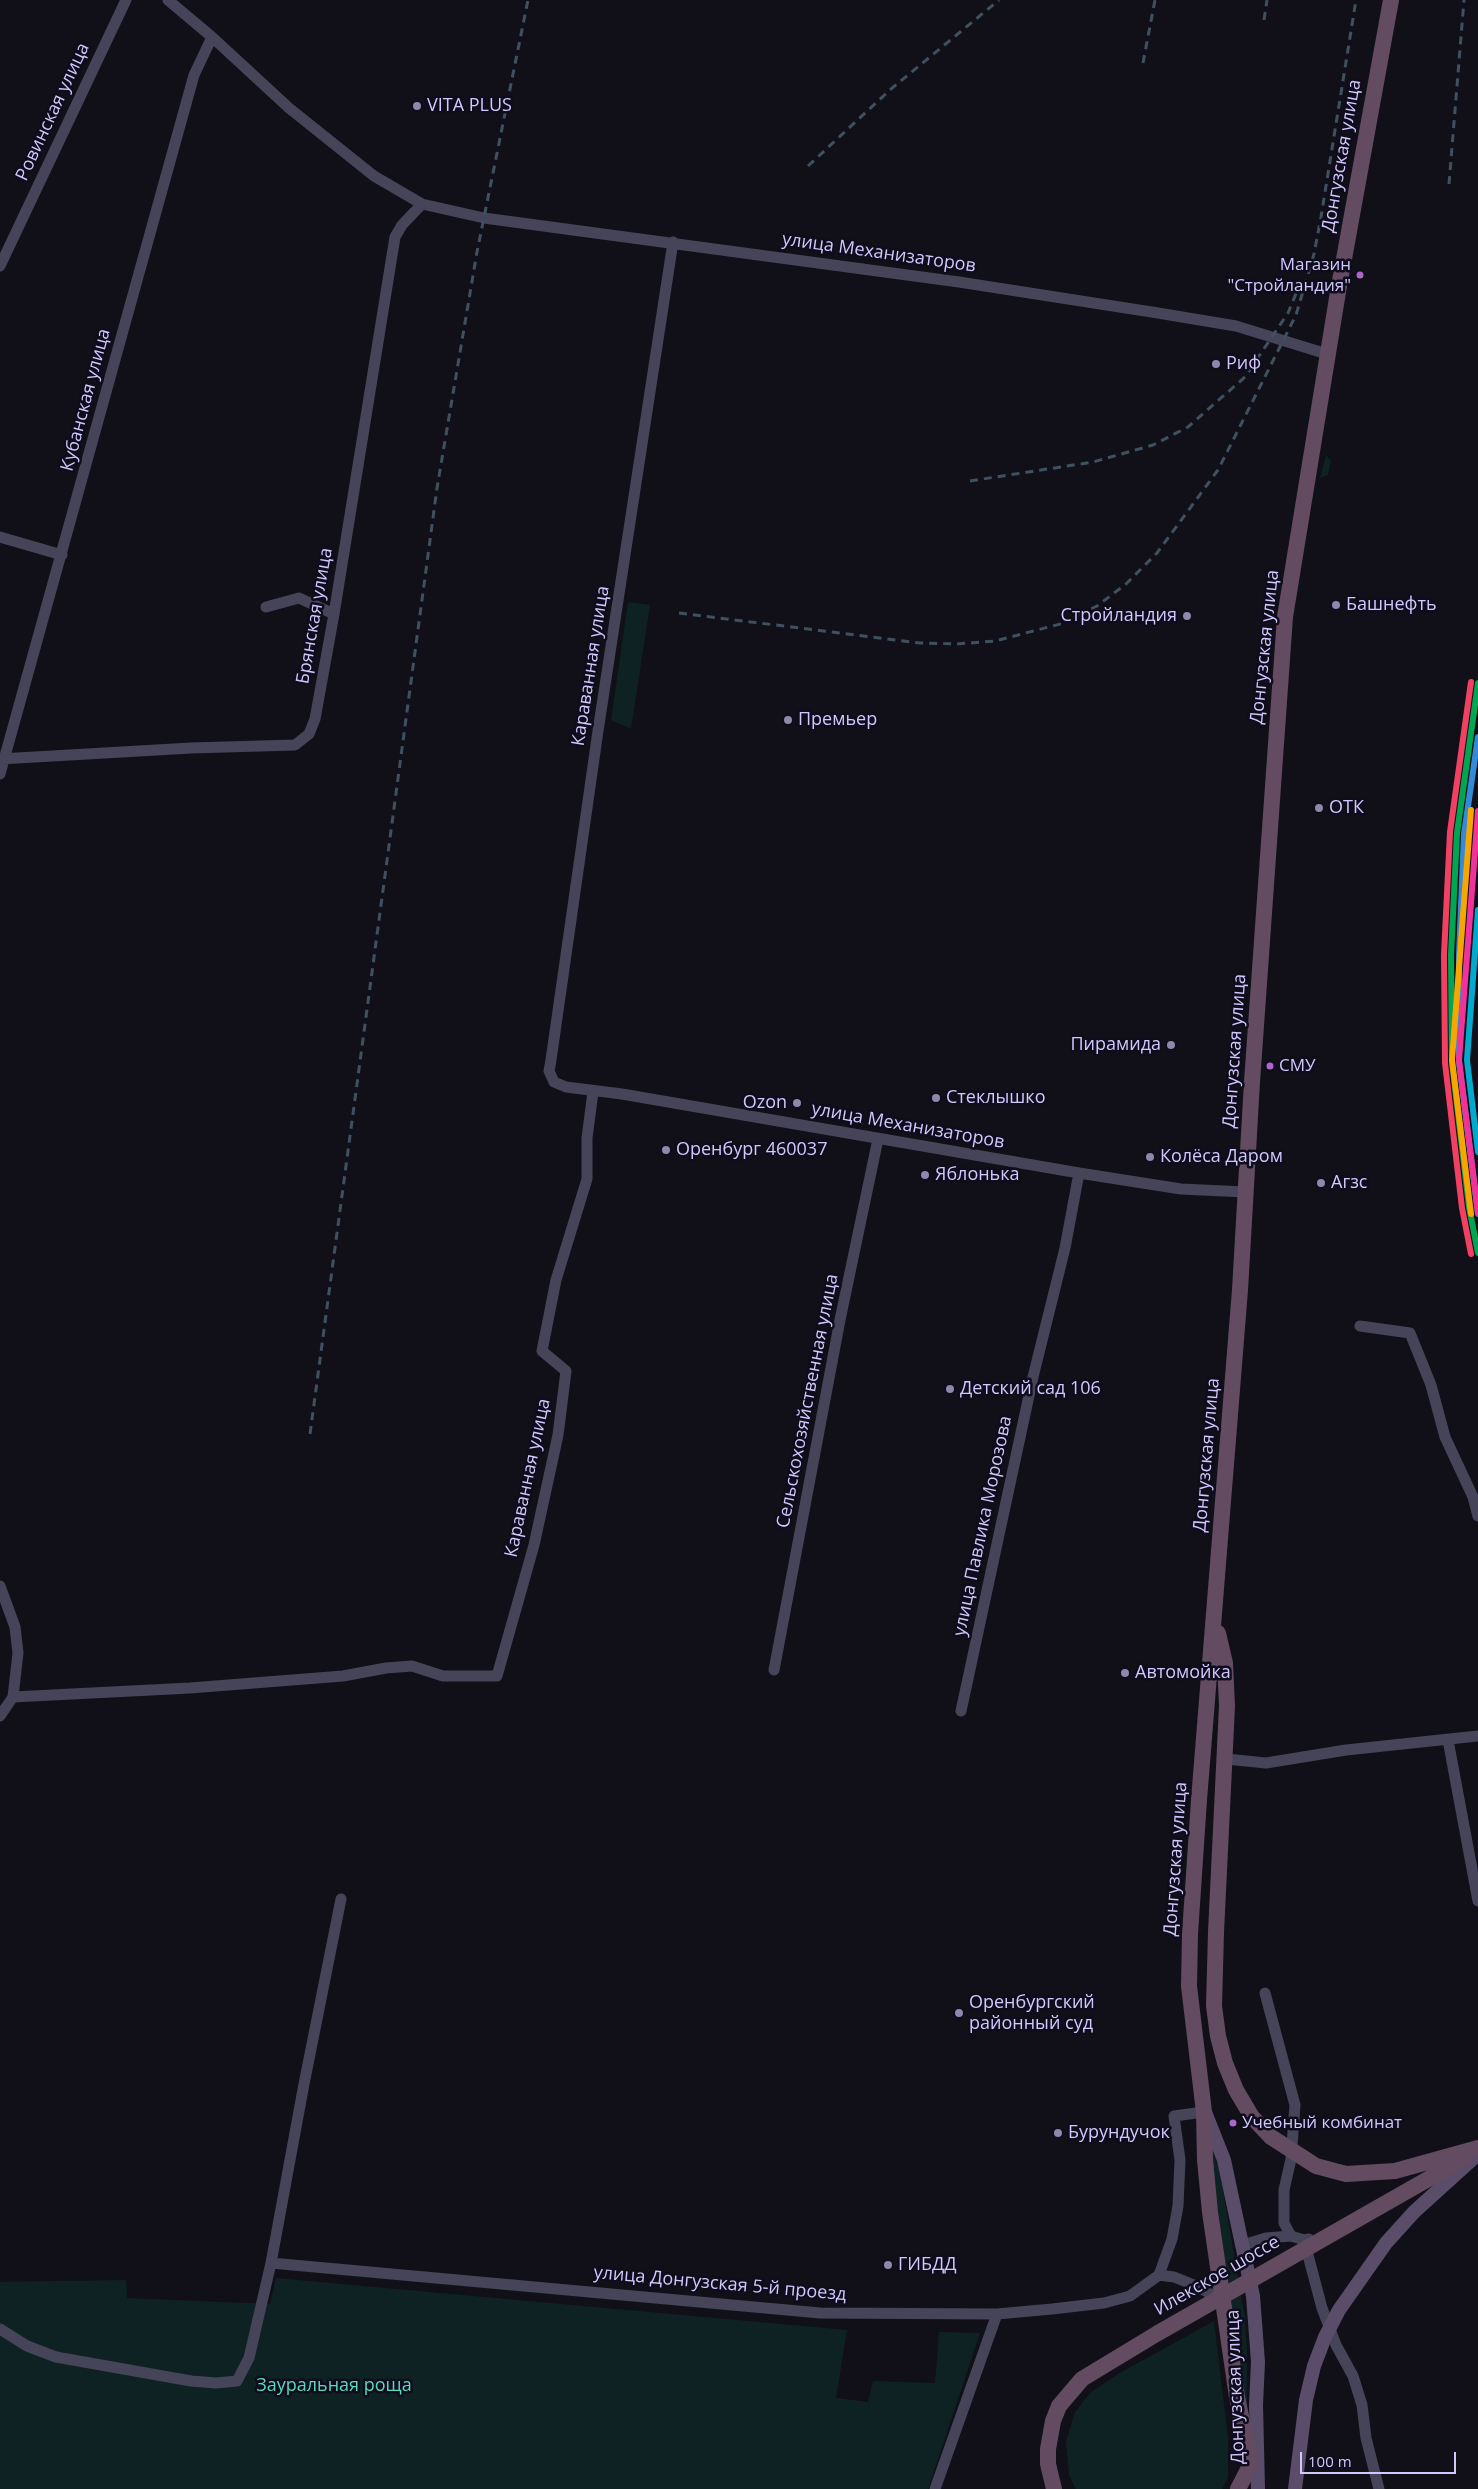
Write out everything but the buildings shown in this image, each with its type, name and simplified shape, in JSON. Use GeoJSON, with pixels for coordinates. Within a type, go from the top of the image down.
{"type":"FeatureCollection","features":[{"type":"Feature","properties":{"kind":"highway","name":"Донгузская улица"},"geometry":{"type":"LineString","coordinates":[[1251,2464],[1237,2397],[1223,2308],[1205,2160],[1204,2112],[1189,1986],[1190,1934],[1240,1290],[1277,709],[1285,617],[1327,354],[1391,0]]}},
{"type":"Feature","properties":{"kind":"highway"},"geometry":{"type":"LineString","coordinates":[[1214,1616],[1225,1664],[1227,1706],[1214,2006],[1225,2063],[1236,2090],[1252,2117],[1271,2137],[1316,2166],[1346,2174],[1395,2171],[1478,2152]]}},
{"type":"Feature","properties":{"kind":"highway","name":"Илекское шоссе"},"geometry":{"type":"LineString","coordinates":[[1054,2489],[1048,2464],[1048,2449],[1053,2421],[1059,2406],[1082,2379],[1113,2358],[1478,2152]]}},
{"type":"Feature","properties":{"kind":"highway"},"geometry":{"type":"LineString","coordinates":[[1238,2489],[1251,2464]]}},
{"type":"Feature","properties":{"kind":"main road","name":"Донгузская улица"},"geometry":{"type":"LineString","coordinates":[[1204,2112],[1224,2160],[1253,2296],[1256,2327],[1258,2489],[1251,2464]]}},
{"type":"Feature","properties":{"kind":"main road"},"geometry":{"type":"LineString","coordinates":[[1295,2489],[1300,2438],[1310,2383],[1325,2337],[1339,2310],[1386,2243],[1414,2212],[1478,2152]]}},
{"type":"Feature","properties":{"kind":"street","name":"Ровинская улица"},"geometry":{"type":"LineString","coordinates":[[0,266],[126,0]]}},
{"type":"Feature","properties":{"kind":"street","name":"улица Механизаторов"},"geometry":{"type":"LineString","coordinates":[[168,0],[212,36],[289,108],[374,176],[422,204],[484,218],[959,282],[1236,326],[1327,354]]}},
{"type":"Feature","properties":{"kind":"street","name":"Кубанская улица"},"geometry":{"type":"LineString","coordinates":[[0,774],[194,75],[212,36]]}},
{"type":"Feature","properties":{"kind":"street","name":"Брянская улица"},"geometry":{"type":"LineString","coordinates":[[3,760],[191,748],[295,745],[309,734],[315,719],[334,614],[395,238],[402,225],[422,204]]}},
{"type":"Feature","properties":{"kind":"street","name":"Караванная улица"},"geometry":{"type":"LineString","coordinates":[[566,1087],[554,1082],[549,1071],[598,731],[627,552],[673,242]]}},
{"type":"Feature","properties":{"kind":"street"},"geometry":{"type":"LineString","coordinates":[[0,537],[62,555]]}},
{"type":"Feature","properties":{"kind":"street"},"geometry":{"type":"LineString","coordinates":[[266,607],[299,598],[334,614]]}},
{"type":"Feature","properties":{"kind":"street","name":"улица Механизаторов"},"geometry":{"type":"LineString","coordinates":[[566,1087],[593,1092],[622,1094],[1181,1189],[1245,1192]]}},
{"type":"Feature","properties":{"kind":"street","name":"Караванная улица"},"geometry":{"type":"LineString","coordinates":[[13,1697],[190,1688],[343,1676],[386,1668],[412,1666],[443,1676],[497,1676],[534,1545],[558,1436],[566,1372],[542,1351],[556,1280],[587,1178],[587,1138],[593,1092]]}},
{"type":"Feature","properties":{"kind":"street","name":"Сельскохозяйственная улица"},"geometry":{"type":"LineString","coordinates":[[774,1670],[840,1320],[878,1139]]}},
{"type":"Feature","properties":{"kind":"street","name":"улица Павлика Морозова"},"geometry":{"type":"LineString","coordinates":[[961,1711],[1033,1377],[1065,1248],[1079,1173]]}},
{"type":"Feature","properties":{"kind":"street"},"geometry":{"type":"LineString","coordinates":[[1360,1326],[1410,1333],[1431,1385],[1445,1437],[1473,1496],[1478,1516]]}},
{"type":"Feature","properties":{"kind":"street"},"geometry":{"type":"LineString","coordinates":[[0,1586],[16,1627],[18,1653],[13,1697],[0,1716]]}},
{"type":"Feature","properties":{"kind":"street"},"geometry":{"type":"LineString","coordinates":[[1226,1759],[1266,1763],[1346,1750],[1478,1736]]}},
{"type":"Feature","properties":{"kind":"street"},"geometry":{"type":"LineString","coordinates":[[1448,1740],[1478,1901]]}},
{"type":"Feature","properties":{"kind":"street"},"geometry":{"type":"LineString","coordinates":[[0,2328],[27,2346],[56,2357],[191,2381],[216,2383],[237,2380],[249,2358],[272,2263],[304,2084],[341,1899]]}},
{"type":"Feature","properties":{"kind":"street"},"geometry":{"type":"LineString","coordinates":[[1265,1993],[1295,2106],[1291,2159],[1284,2190],[1284,2223],[1290,2236]]}},
{"type":"Feature","properties":{"kind":"street"},"geometry":{"type":"LineString","coordinates":[[1204,2112],[1174,2116],[1180,2160],[1178,2206],[1172,2240],[1159,2274],[1174,2277],[1194,2285],[1209,2293],[1223,2308]]}},
{"type":"Feature","properties":{"kind":"street"},"geometry":{"type":"LineString","coordinates":[[1243,2245],[1266,2238],[1290,2236],[1304,2240],[1339,2233],[1478,2152]]}},
{"type":"Feature","properties":{"kind":"street"},"geometry":{"type":"LineString","coordinates":[[1304,2240],[1322,2308],[1336,2345],[1354,2376],[1362,2405],[1366,2438],[1379,2489]]}},
{"type":"Feature","properties":{"kind":"street","name":"улица Донгузская 5-й проезд"},"geometry":{"type":"LineString","coordinates":[[272,2263],[820,2313],[996,2314],[1104,2303],[1130,2296],[1159,2274]]}},
{"type":"Feature","properties":{"kind":"street"},"geometry":{"type":"LineString","coordinates":[[935,2489],[996,2314]]}},
{"type":"Feature","properties":{"kind":"green space"},"geometry":{"type":"Polygon","coordinates":[[[1326,455],[1331,461],[1328,475],[1320,478],[1326,455]]]}},
{"type":"Feature","properties":{"kind":"green space"},"geometry":{"type":"Polygon","coordinates":[[[628,602],[650,605],[631,729],[611,720],[628,602]]]}},
{"type":"Feature","properties":{"kind":"green space"},"geometry":{"type":"Polygon","coordinates":[[[1208,2139],[1219,2168],[1245,2318],[1247,2415],[1208,2139]]]}},
{"type":"Feature","properties":{"kind":"green space","name":"Зауральная роща"},"geometry":{"type":"Polygon","coordinates":[[[276,2278],[847,2330],[836,2398],[868,2402],[873,2381],[935,2383],[939,2332],[980,2333],[928,2489],[0,2489],[0,2282],[126,2280],[127,2298],[270,2304],[276,2278]]]}},
{"type":"Feature","properties":{"kind":"green space"},"geometry":{"type":"Polygon","coordinates":[[[1214,2321],[1228,2438],[1228,2477],[1222,2489],[1076,2489],[1069,2475],[1066,2441],[1075,2412],[1090,2393],[1118,2374],[1214,2321]]]}},
{"type":"Feature","properties":{"kind":"railway"},"geometry":{"type":"LineString","coordinates":[[310,1434],[437,488],[477,252],[528,0]]}},
{"type":"Feature","properties":{"kind":"railway"},"geometry":{"type":"LineString","coordinates":[[808,166],[891,89],[999,0]]}},
{"type":"Feature","properties":{"kind":"railway"},"geometry":{"type":"LineString","coordinates":[[1143,63],[1155,0]]}},
{"type":"Feature","properties":{"kind":"railway"},"geometry":{"type":"LineString","coordinates":[[1264,20],[1267,0]]}},
{"type":"Feature","properties":{"kind":"railway"},"geometry":{"type":"LineString","coordinates":[[679,613],[920,643],[957,644],[995,641],[1064,623],[1097,606],[1126,584],[1157,553],[1218,470],[1296,315],[1314,254],[1356,0]]}},
{"type":"Feature","properties":{"kind":"railway"},"geometry":{"type":"LineString","coordinates":[[1449,184],[1464,0]]}},
{"type":"Feature","properties":{"kind":"railway"},"geometry":{"type":"LineString","coordinates":[[970,481],[1093,462],[1153,445],[1188,427],[1245,377],[1288,313],[1300,284]]}},
{"type":"Feature","properties":{"kind":"transit line"},"geometry":{"type":"LineString","coordinates":[[1471,682],[1450,832],[1444,955],[1445,1063],[1462,1208],[1471,1254]]}},
{"type":"Feature","properties":{"kind":"transit line"},"geometry":{"type":"LineString","coordinates":[[1478,683],[1457,833],[1451,955],[1452,1062],[1469,1207],[1478,1253]]}},
{"type":"Feature","properties":{"kind":"transit line"},"geometry":{"type":"LineString","coordinates":[[1478,737],[1464,834],[1459,955],[1459,1062],[1478,1214]]}},
{"type":"Feature","properties":{"kind":"transit line"},"geometry":{"type":"LineString","coordinates":[[1471,810],[1452,1060],[1471,1214]]}},
{"type":"Feature","properties":{"kind":"transit line"},"geometry":{"type":"LineString","coordinates":[[1478,811],[1459,1060],[1478,1213]]}},
{"type":"Feature","properties":{"kind":"transit line"},"geometry":{"type":"LineString","coordinates":[[1478,910],[1467,1060],[1478,1152]]}},
{"type":"Feature","properties":{"kind":"place","name":"VITA PLUS"},"geometry":{"type":"Point","coordinates":[417,106]}},
{"type":"Feature","properties":{"kind":"place","name":"Магазин \"Стройландия\""},"geometry":{"type":"Point","coordinates":[1360,275]}},
{"type":"Feature","properties":{"kind":"place","name":"Риф"},"geometry":{"type":"Point","coordinates":[1216,364]}},
{"type":"Feature","properties":{"kind":"place","name":"Башнефть"},"geometry":{"type":"Point","coordinates":[1336,605]}},
{"type":"Feature","properties":{"kind":"place","name":"Стройландия"},"geometry":{"type":"Point","coordinates":[1187,616]}},
{"type":"Feature","properties":{"kind":"place","name":"Премьер"},"geometry":{"type":"Point","coordinates":[788,720]}},
{"type":"Feature","properties":{"kind":"place","name":"ОТК"},"geometry":{"type":"Point","coordinates":[1319,808]}},
{"type":"Feature","properties":{"kind":"place","name":"Пирамида"},"geometry":{"type":"Point","coordinates":[1171,1045]}},
{"type":"Feature","properties":{"kind":"place","name":"СМУ"},"geometry":{"type":"Point","coordinates":[1270,1066]}},
{"type":"Feature","properties":{"kind":"place","name":"Стеклышко"},"geometry":{"type":"Point","coordinates":[936,1098]}},
{"type":"Feature","properties":{"kind":"place","name":"Ozon"},"geometry":{"type":"Point","coordinates":[797,1103]}},
{"type":"Feature","properties":{"kind":"place","name":"Оренбург 460037"},"geometry":{"type":"Point","coordinates":[666,1150]}},
{"type":"Feature","properties":{"kind":"place","name":"Колёса Даром"},"geometry":{"type":"Point","coordinates":[1150,1157]}},
{"type":"Feature","properties":{"kind":"place","name":"Яблонька"},"geometry":{"type":"Point","coordinates":[925,1175]}},
{"type":"Feature","properties":{"kind":"place","name":"Агзс"},"geometry":{"type":"Point","coordinates":[1321,1183]}},
{"type":"Feature","properties":{"kind":"place","name":"Детский сад 106"},"geometry":{"type":"Point","coordinates":[950,1389]}},
{"type":"Feature","properties":{"kind":"place","name":"Автомойка"},"geometry":{"type":"Point","coordinates":[1125,1673]}},
{"type":"Feature","properties":{"kind":"place","name":"Оренбургский районный суд"},"geometry":{"type":"Point","coordinates":[959,2013]}},
{"type":"Feature","properties":{"kind":"place","name":"Учебный комбинат"},"geometry":{"type":"Point","coordinates":[1233,2123]}},
{"type":"Feature","properties":{"kind":"place","name":"Бурундучок"},"geometry":{"type":"Point","coordinates":[1058,2133]}},
{"type":"Feature","properties":{"kind":"place","name":"ГИБДД"},"geometry":{"type":"Point","coordinates":[888,2265]}}]}
